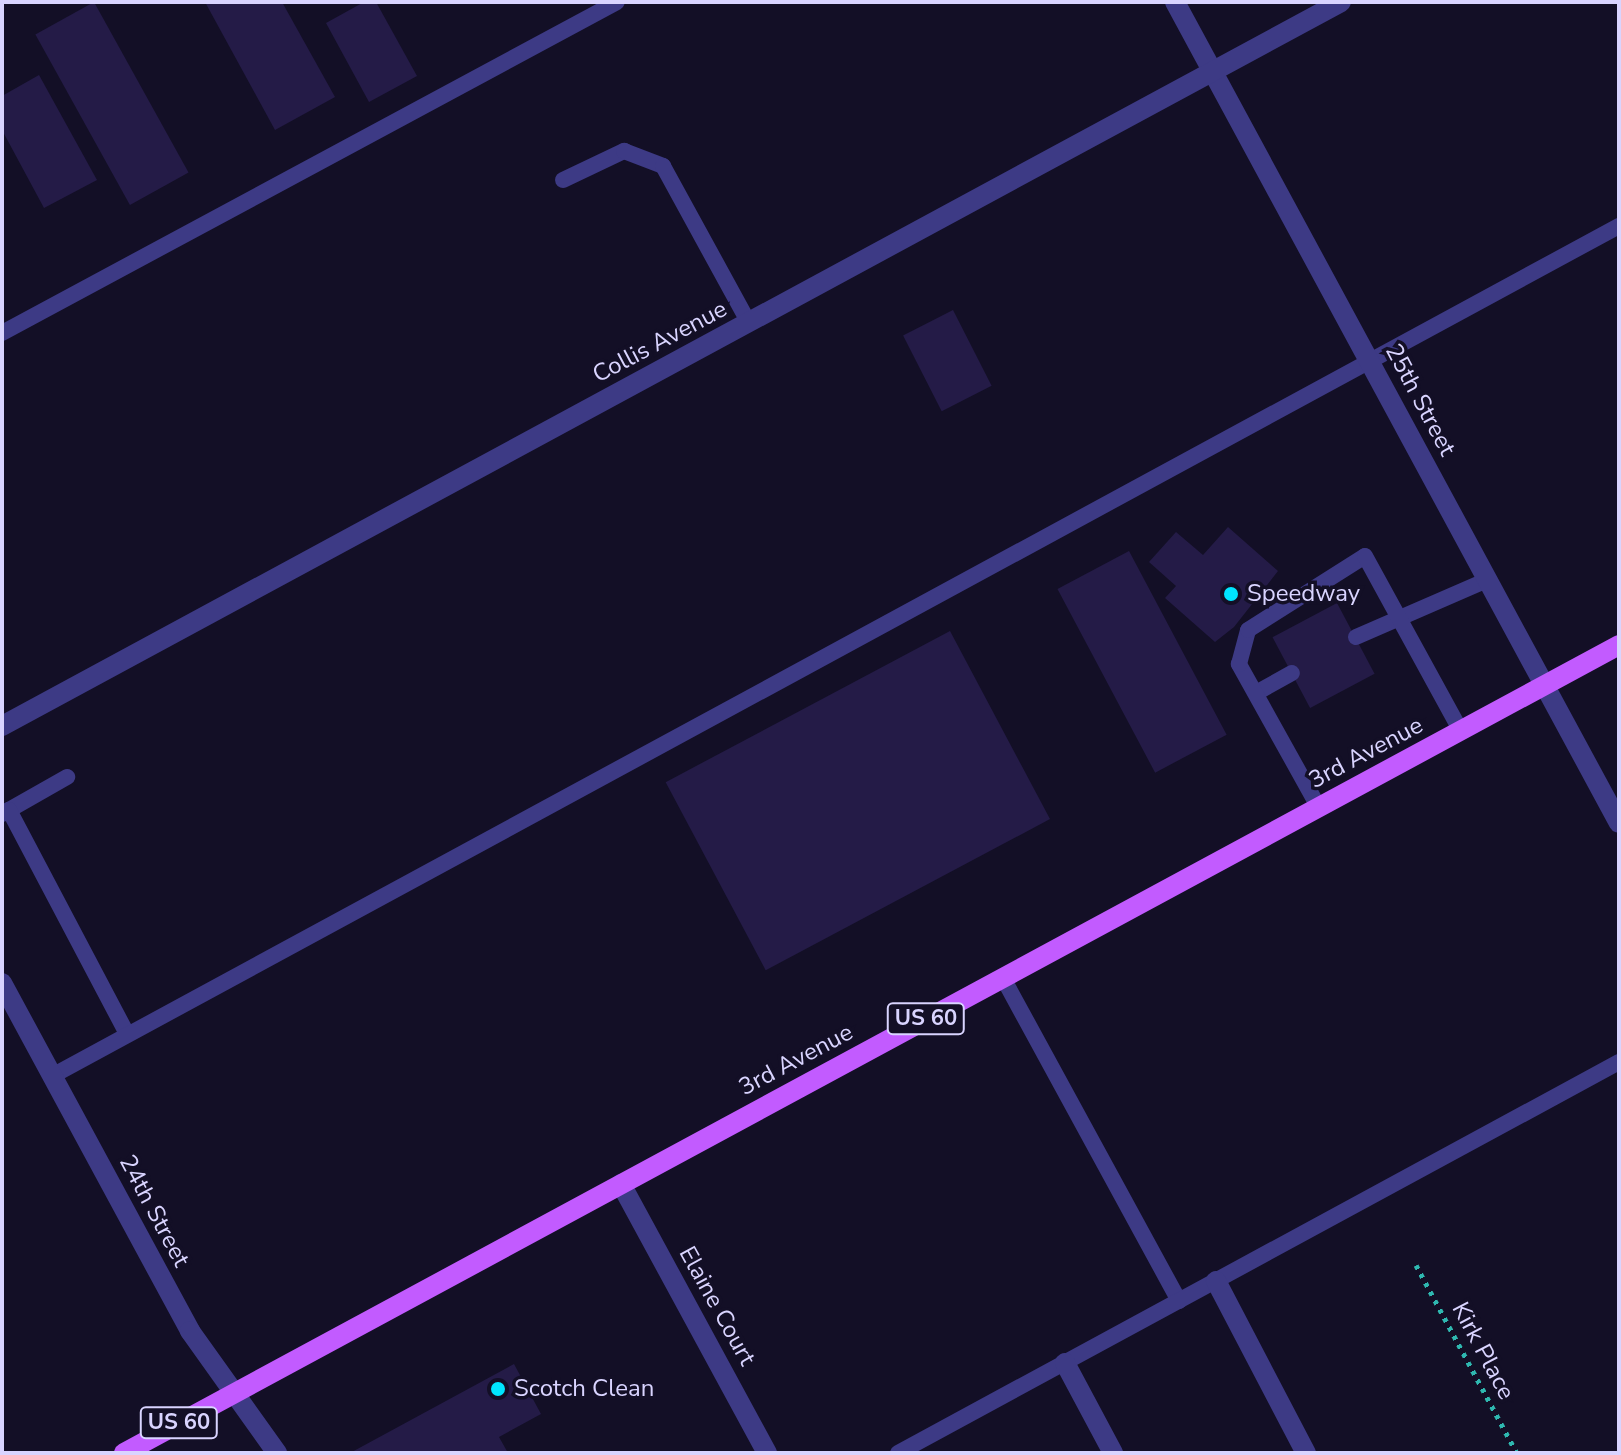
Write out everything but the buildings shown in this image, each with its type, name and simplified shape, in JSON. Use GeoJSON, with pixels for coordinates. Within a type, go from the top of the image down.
{"type":"FeatureCollection","features":[{"type":"Feature","properties":{"kind":"main road","name":"3rd Avenue"},"geometry":{"type":"LineString","coordinates":[[124,1453],[1619,645]]}},
{"type":"Feature","properties":{"kind":"street","name":"25th Street"},"geometry":{"type":"LineString","coordinates":[[1175,2],[1619,823]]}},
{"type":"Feature","properties":{"kind":"street","name":"Collis Avenue"},"geometry":{"type":"LineString","coordinates":[[2,726],[1341,2]]}},
{"type":"Feature","properties":{"kind":"street","name":"24th Street"},"geometry":{"type":"LineString","coordinates":[[2,983],[190,1331],[277,1453]]}},
{"type":"Feature","properties":{"kind":"street","name":"Elaine Court"},"geometry":{"type":"LineString","coordinates":[[621,1184],[767,1453]]}},
{"type":"Feature","properties":{"kind":"street"},"geometry":{"type":"LineString","coordinates":[[1216,1281],[1306,1453]]}},
{"type":"Feature","properties":{"kind":"street"},"geometry":{"type":"LineString","coordinates":[[1065,1363],[1113,1453]]}},
{"type":"Feature","properties":{"kind":"lane"},"geometry":{"type":"LineString","coordinates":[[2,333],[617,2]]}},
{"type":"Feature","properties":{"kind":"lane"},"geometry":{"type":"LineString","coordinates":[[563,180],[624,151],[663,166],[749,323]]}},
{"type":"Feature","properties":{"kind":"lane"},"geometry":{"type":"LineString","coordinates":[[52,1076],[1619,226]]}},
{"type":"Feature","properties":{"kind":"lane"},"geometry":{"type":"LineString","coordinates":[[1319,808],[1239,664],[1248,630],[1365,556],[1461,731]]}},
{"type":"Feature","properties":{"kind":"lane"},"geometry":{"type":"LineString","coordinates":[[1356,637],[1398,615],[1448,601],[1487,580]]}},
{"type":"Feature","properties":{"kind":"lane"},"geometry":{"type":"LineString","coordinates":[[1256,693],[1292,673]]}},
{"type":"Feature","properties":{"kind":"lane"},"geometry":{"type":"LineString","coordinates":[[67,777],[6,812],[127,1034]]}},
{"type":"Feature","properties":{"kind":"lane"},"geometry":{"type":"LineString","coordinates":[[1003,978],[1179,1301]]}},
{"type":"Feature","properties":{"kind":"lane"},"geometry":{"type":"LineString","coordinates":[[898,1453],[1619,1062]]}},
{"type":"Feature","properties":{"kind":"path","name":"Kirk Place"},"geometry":{"type":"LineString","coordinates":[[1416,1265],[1517,1453]]}},
{"type":"Feature","properties":{"kind":"place","name":"Speedway"},"geometry":{"type":"Point","coordinates":[1231,594]}},
{"type":"Feature","properties":{"kind":"place","name":"Scotch Clean"},"geometry":{"type":"Point","coordinates":[498,1389]}}]}
